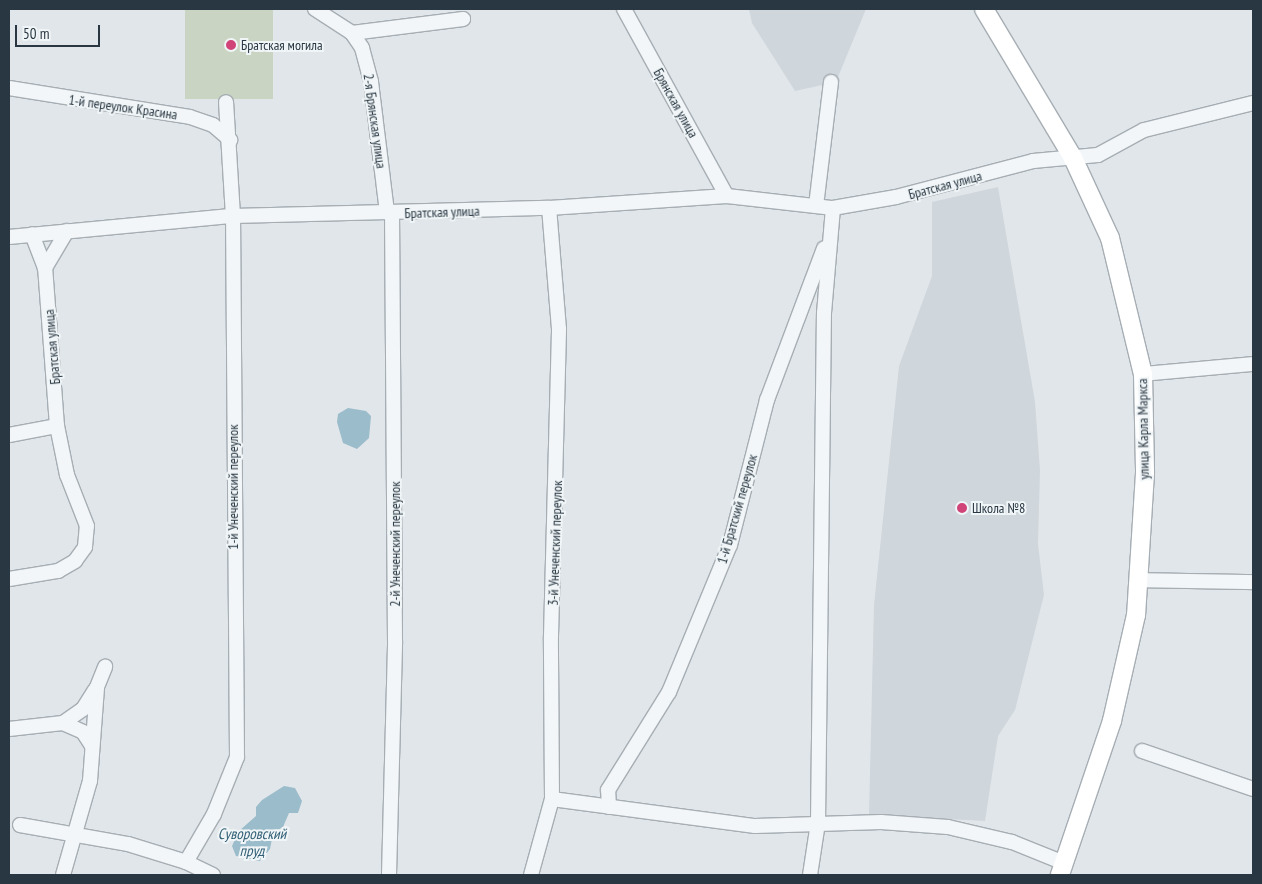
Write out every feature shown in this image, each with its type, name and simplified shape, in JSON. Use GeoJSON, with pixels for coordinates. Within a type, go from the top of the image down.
{"type":"FeatureCollection","features":[{"type":"Feature","properties":{"kind":"main road","name":"улица Карла Маркса"},"geometry":{"type":"LineString","coordinates":[[984,9],[1073,158],[1110,238],[1143,374],[1145,473],[1136,615],[1112,721],[1062,869]]}},
{"type":"Feature","properties":{"kind":"street","name":"2-я Брянская улица"},"geometry":{"type":"LineString","coordinates":[[315,9],[352,33],[362,48],[371,82],[389,212]]}},
{"type":"Feature","properties":{"kind":"street","name":"Брянская улица"},"geometry":{"type":"LineString","coordinates":[[624,9],[727,196]]}},
{"type":"Feature","properties":{"kind":"street"},"geometry":{"type":"LineString","coordinates":[[352,33],[463,19]]}},
{"type":"Feature","properties":{"kind":"street"},"geometry":{"type":"LineString","coordinates":[[816,206],[831,82]]}},
{"type":"Feature","properties":{"kind":"street","name":"1-й переулок Красина"},"geometry":{"type":"LineString","coordinates":[[9,88],[190,117],[214,125],[230,140]]}},
{"type":"Feature","properties":{"kind":"street","name":"1-й Унеченский переулок"},"geometry":{"type":"LineString","coordinates":[[186,862],[214,814],[236,757],[233,216],[230,140],[226,102]]}},
{"type":"Feature","properties":{"kind":"street","name":"Братская улица"},"geometry":{"type":"LineString","coordinates":[[9,237],[233,216],[549,208],[727,196],[833,208],[896,197],[1033,161],[1098,155],[1144,130],[1253,103]]}},
{"type":"Feature","properties":{"kind":"street","name":"3-й Унеченский переулок"},"geometry":{"type":"LineString","coordinates":[[531,875],[552,799],[551,636],[559,329],[549,208]]}},
{"type":"Feature","properties":{"kind":"street","name":"1-й Братский переулок"},"geometry":{"type":"LineString","coordinates":[[810,875],[818,823],[818,555],[824,313],[833,208]]}},
{"type":"Feature","properties":{"kind":"street","name":"2-й Унеченский переулок"},"geometry":{"type":"LineString","coordinates":[[388,875],[395,631],[389,212]]}},
{"type":"Feature","properties":{"kind":"street","name":"1-й Братский переулок"},"geometry":{"type":"LineString","coordinates":[[609,807],[608,790],[669,692],[730,545],[767,400],[831,226]]}},
{"type":"Feature","properties":{"kind":"street"},"geometry":{"type":"LineString","coordinates":[[45,268],[67,231]]}},
{"type":"Feature","properties":{"kind":"street","name":"Братская улица"},"geometry":{"type":"LineString","coordinates":[[9,579],[58,571],[75,561],[85,547],[87,526],[67,475],[57,426],[45,268],[32,234]]}},
{"type":"Feature","properties":{"kind":"street"},"geometry":{"type":"LineString","coordinates":[[1143,374],[1253,364]]}},
{"type":"Feature","properties":{"kind":"street"},"geometry":{"type":"LineString","coordinates":[[9,435],[57,426]]}},
{"type":"Feature","properties":{"kind":"street"},"geometry":{"type":"LineString","coordinates":[[1138,580],[1253,582]]}},
{"type":"Feature","properties":{"kind":"street"},"geometry":{"type":"LineString","coordinates":[[9,729],[62,723],[83,710],[106,667]]}},
{"type":"Feature","properties":{"kind":"street"},"geometry":{"type":"LineString","coordinates":[[63,875],[77,835],[90,782],[97,687]]}},
{"type":"Feature","properties":{"kind":"street"},"geometry":{"type":"LineString","coordinates":[[62,723],[82,732],[92,746]]}},
{"type":"Feature","properties":{"kind":"street"},"geometry":{"type":"LineString","coordinates":[[1142,751],[1253,789]]}},
{"type":"Feature","properties":{"kind":"street"},"geometry":{"type":"LineString","coordinates":[[552,799],[755,826],[818,823],[948,827],[1012,842],[1062,869]]}},
{"type":"Feature","properties":{"kind":"street"},"geometry":{"type":"LineString","coordinates":[[20,825],[77,835],[186,862],[213,875]]}},
{"type":"Feature","properties":{"kind":"shaded area"},"geometry":{"type":"Polygon","coordinates":[[[749,9],[866,9],[836,82],[795,91],[752,23],[749,9]]]}},
{"type":"Feature","properties":{"kind":"shaded area","name":"Школа №8"},"geometry":{"type":"Polygon","coordinates":[[[998,187],[1035,402],[1040,470],[1038,544],[1044,595],[1015,710],[998,736],[985,821],[869,815],[874,605],[899,366],[932,276],[932,202],[998,187]]]}},
{"type":"Feature","properties":{"kind":"green space"},"geometry":{"type":"Polygon","coordinates":[[[185,9],[273,9],[273,99],[185,99],[185,9]]]}},
{"type":"Feature","properties":{"kind":"water"},"geometry":{"type":"Polygon","coordinates":[[[348,408],[366,411],[371,416],[369,438],[357,449],[343,443],[337,422],[338,414],[348,408]]]}},
{"type":"Feature","properties":{"kind":"water","name":"Суворовский пруд"},"geometry":{"type":"Polygon","coordinates":[[[284,786],[295,788],[302,801],[298,813],[289,813],[283,827],[273,833],[270,849],[260,861],[236,856],[232,846],[239,831],[256,816],[256,807],[262,800],[284,786]]]}},
{"type":"Feature","properties":{"kind":"place","name":"Братская могила"},"geometry":{"type":"Point","coordinates":[231,45]}},
{"type":"Feature","properties":{"kind":"place","name":"Школа №8"},"geometry":{"type":"Point","coordinates":[962,508]}}]}
